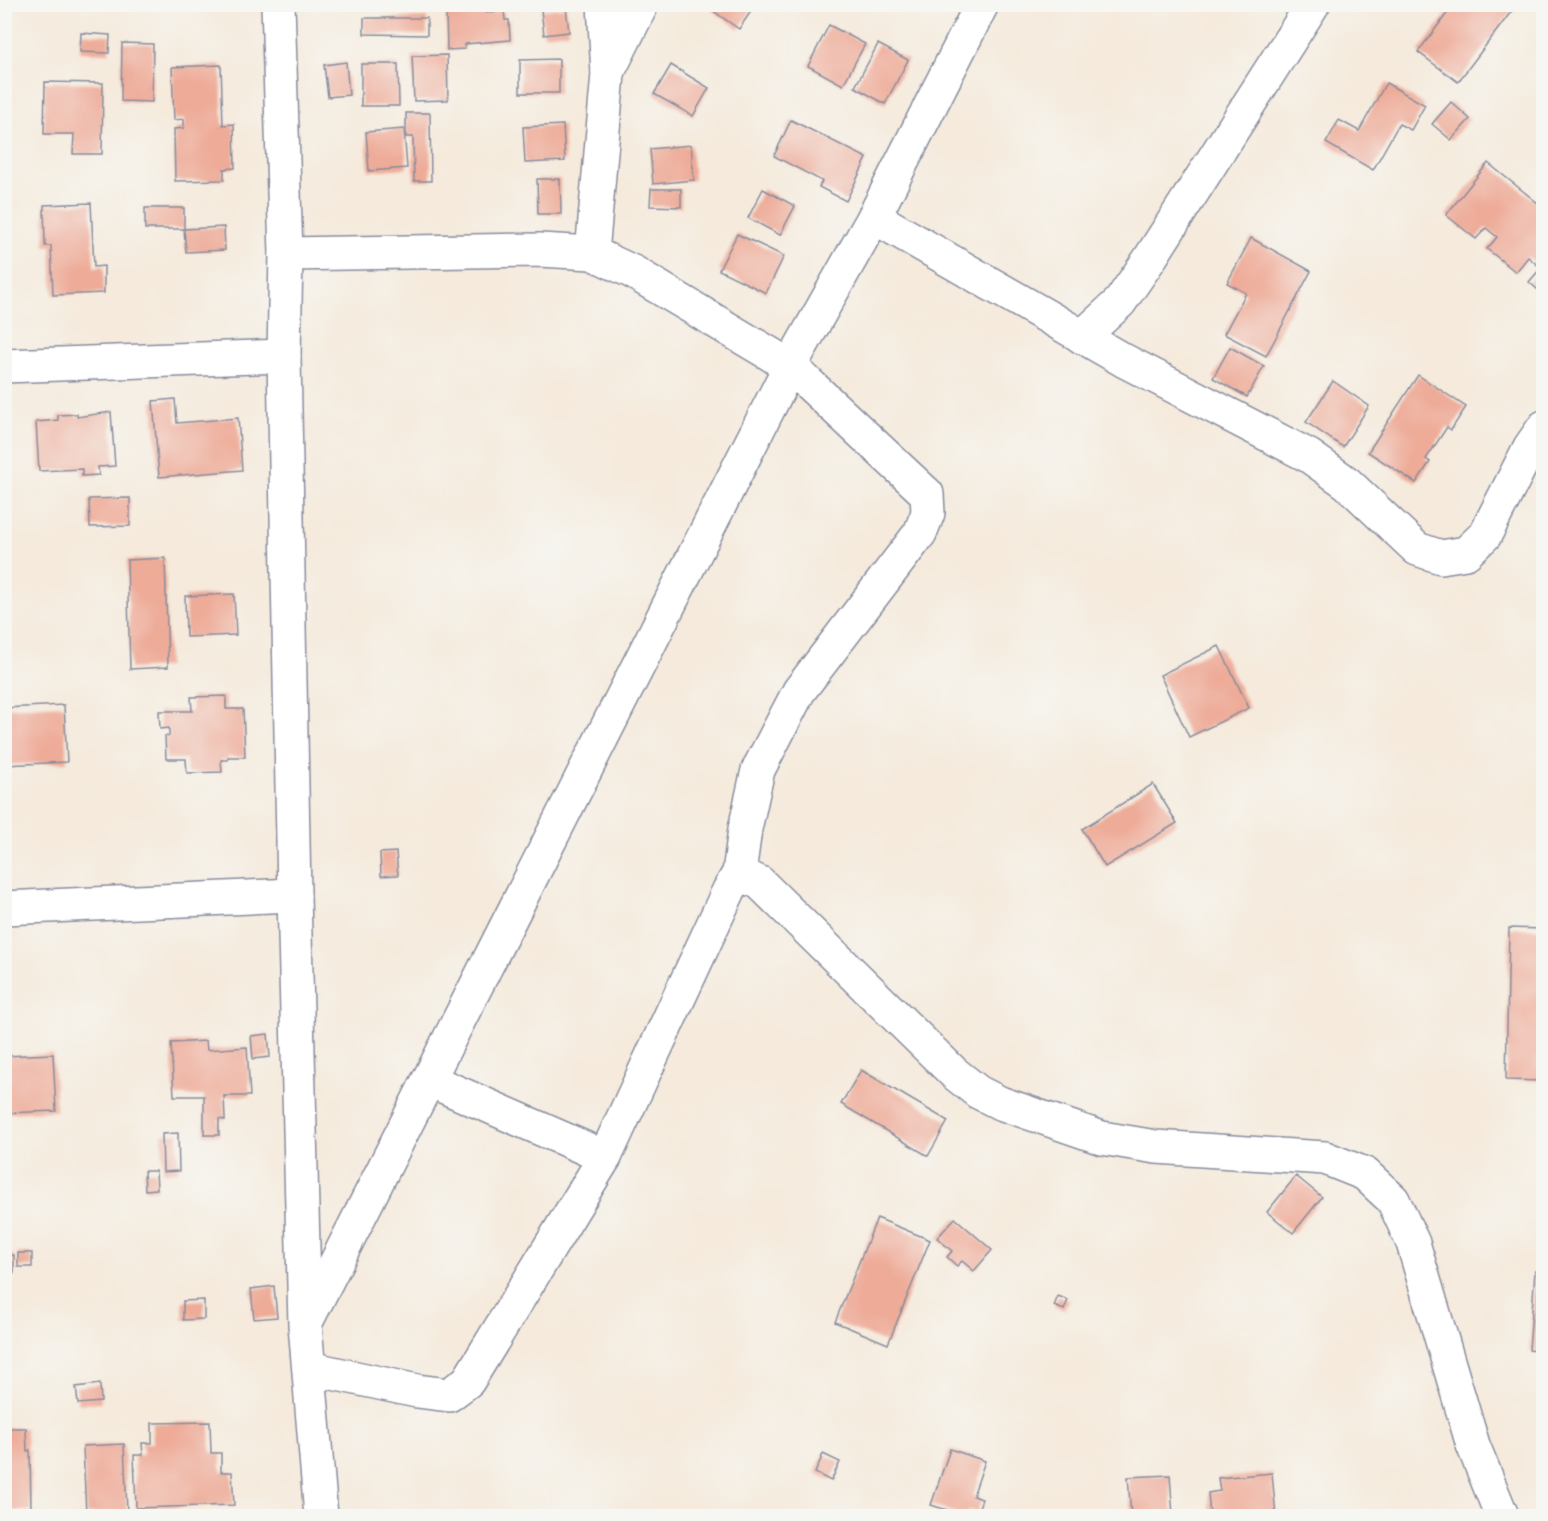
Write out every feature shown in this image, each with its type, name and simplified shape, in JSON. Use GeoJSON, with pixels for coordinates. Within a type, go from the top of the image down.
{"type":"FeatureCollection","features":[{"type":"Feature","properties":{"kind":"street"},"geometry":{"type":"LineString","coordinates":[[278,4],[286,254],[284,356],[305,1325],[321,1516]]}},
{"type":"Feature","properties":{"kind":"street"},"geometry":{"type":"LineString","coordinates":[[592,253],[608,74],[604,4]]}},
{"type":"Feature","properties":{"kind":"street"},"geometry":{"type":"LineString","coordinates":[[608,74],[642,4]]}},
{"type":"Feature","properties":{"kind":"street"},"geometry":{"type":"LineString","coordinates":[[305,1325],[790,366],[874,217],[982,4]]}},
{"type":"Feature","properties":{"kind":"street"},"geometry":{"type":"LineString","coordinates":[[1082,337],[1120,302],[1312,4]]}},
{"type":"Feature","properties":{"kind":"street"},"geometry":{"type":"LineString","coordinates":[[874,217],[1082,337],[1309,456],[1347,483],[1417,549],[1441,557],[1466,553],[1485,535],[1530,447],[1544,427]]}},
{"type":"Feature","properties":{"kind":"street"},"geometry":{"type":"LineString","coordinates":[[286,254],[540,250],[592,253],[633,272],[790,366],[927,494],[928,513],[920,533],[800,691],[758,770],[745,829],[739,873],[605,1157],[468,1381],[449,1395],[417,1391],[309,1368]]}},
{"type":"Feature","properties":{"kind":"street"},"geometry":{"type":"LineString","coordinates":[[4,366],[284,356]]}},
{"type":"Feature","properties":{"kind":"street"},"geometry":{"type":"LineString","coordinates":[[739,873],[760,883],[954,1073],[978,1092],[993,1100],[1102,1138],[1156,1147],[1325,1158],[1365,1174],[1393,1200],[1413,1244],[1473,1445],[1502,1516]]}},
{"type":"Feature","properties":{"kind":"street"},"geometry":{"type":"LineString","coordinates":[[4,908],[294,895]]}},
{"type":"Feature","properties":{"kind":"street"},"geometry":{"type":"LineString","coordinates":[[429,1080],[605,1157]]}},
{"type":"Feature","properties":{"kind":"building"},"geometry":{"type":"Polygon","coordinates":[[[711,4],[756,4],[739,29],[709,8],[711,4]]]}},
{"type":"Feature","properties":{"kind":"building"},"geometry":{"type":"Polygon","coordinates":[[[1454,4],[1517,4],[1458,82],[1418,52],[1454,4]]]}},
{"type":"Feature","properties":{"kind":"building"},"geometry":{"type":"Polygon","coordinates":[[[566,7],[569,32],[544,35],[541,10],[566,7]]]}},
{"type":"Feature","properties":{"kind":"building"},"geometry":{"type":"Polygon","coordinates":[[[486,9],[486,12],[504,11],[505,20],[509,20],[510,40],[465,44],[465,49],[447,50],[446,12],[486,9]]]}},
{"type":"Feature","properties":{"kind":"building"},"geometry":{"type":"Polygon","coordinates":[[[364,18],[427,18],[427,35],[364,34],[364,18]]]}},
{"type":"Feature","properties":{"kind":"building"},"geometry":{"type":"Polygon","coordinates":[[[829,25],[865,44],[843,85],[808,66],[829,25]]]}},
{"type":"Feature","properties":{"kind":"building"},"geometry":{"type":"Polygon","coordinates":[[[81,33],[110,35],[109,53],[80,52],[81,33]]]}},
{"type":"Feature","properties":{"kind":"building"},"geometry":{"type":"Polygon","coordinates":[[[122,43],[153,44],[152,102],[121,101],[122,43]]]}},
{"type":"Feature","properties":{"kind":"building"},"geometry":{"type":"Polygon","coordinates":[[[878,44],[908,60],[885,104],[855,87],[878,44]]]}},
{"type":"Feature","properties":{"kind":"building"},"geometry":{"type":"Polygon","coordinates":[[[447,55],[448,100],[414,101],[412,56],[447,55]]]}},
{"type":"Feature","properties":{"kind":"building"},"geometry":{"type":"Polygon","coordinates":[[[559,59],[559,93],[520,93],[520,60],[559,59]]]}},
{"type":"Feature","properties":{"kind":"building"},"geometry":{"type":"Polygon","coordinates":[[[346,62],[349,95],[328,97],[324,65],[346,62]]]}},
{"type":"Feature","properties":{"kind":"building"},"geometry":{"type":"Polygon","coordinates":[[[361,64],[398,64],[399,106],[361,106],[361,64]]]}},
{"type":"Feature","properties":{"kind":"building"},"geometry":{"type":"Polygon","coordinates":[[[221,65],[223,125],[234,124],[235,168],[224,169],[224,180],[175,181],[174,129],[184,128],[184,119],[174,120],[172,67],[221,65]]]}},
{"type":"Feature","properties":{"kind":"building"},"geometry":{"type":"Polygon","coordinates":[[[671,65],[709,88],[693,116],[654,94],[671,65]]]}},
{"type":"Feature","properties":{"kind":"building"},"geometry":{"type":"Polygon","coordinates":[[[45,82],[103,83],[102,154],[73,154],[74,134],[44,134],[45,82]]]}},
{"type":"Feature","properties":{"kind":"building"},"geometry":{"type":"Polygon","coordinates":[[[1386,83],[1425,105],[1411,130],[1399,124],[1373,170],[1326,143],[1339,120],[1359,131],[1386,83]]]}},
{"type":"Feature","properties":{"kind":"building"},"geometry":{"type":"Polygon","coordinates":[[[1451,102],[1470,119],[1451,140],[1432,124],[1451,102]]]}},
{"type":"Feature","properties":{"kind":"building"},"geometry":{"type":"Polygon","coordinates":[[[406,113],[430,113],[431,181],[414,181],[413,137],[406,137],[406,113]]]}},
{"type":"Feature","properties":{"kind":"building"},"geometry":{"type":"Polygon","coordinates":[[[791,120],[867,158],[846,201],[819,187],[822,181],[774,156],[791,120]]]}},
{"type":"Feature","properties":{"kind":"building"},"geometry":{"type":"Polygon","coordinates":[[[563,125],[565,161],[525,163],[523,127],[563,125]]]}},
{"type":"Feature","properties":{"kind":"building"},"geometry":{"type":"Polygon","coordinates":[[[404,129],[407,168],[369,171],[366,132],[404,129]]]}},
{"type":"Feature","properties":{"kind":"building"},"geometry":{"type":"Polygon","coordinates":[[[691,145],[694,180],[653,184],[650,149],[691,145]]]}},
{"type":"Feature","properties":{"kind":"building"},"geometry":{"type":"Polygon","coordinates":[[[1488,163],[1544,208],[1544,295],[1529,282],[1541,268],[1528,257],[1516,272],[1487,249],[1497,237],[1486,228],[1476,239],[1446,215],[1488,163]]]}},
{"type":"Feature","properties":{"kind":"building"},"geometry":{"type":"Polygon","coordinates":[[[537,179],[560,179],[561,214],[538,214],[537,179]]]}},
{"type":"Feature","properties":{"kind":"building"},"geometry":{"type":"Polygon","coordinates":[[[651,189],[681,189],[681,207],[650,206],[651,189]]]}},
{"type":"Feature","properties":{"kind":"building"},"geometry":{"type":"Polygon","coordinates":[[[763,189],[795,206],[780,235],[748,218],[763,189]]]}},
{"type":"Feature","properties":{"kind":"building"},"geometry":{"type":"Polygon","coordinates":[[[91,203],[94,267],[104,266],[104,293],[53,295],[51,246],[45,246],[44,205],[91,203]]]}},
{"type":"Feature","properties":{"kind":"building"},"geometry":{"type":"Polygon","coordinates":[[[145,208],[184,208],[184,229],[145,229],[145,208]]]}},
{"type":"Feature","properties":{"kind":"building"},"geometry":{"type":"Polygon","coordinates":[[[224,227],[225,250],[186,252],[184,229],[224,227]]]}},
{"type":"Feature","properties":{"kind":"building"},"geometry":{"type":"Polygon","coordinates":[[[4,233],[10,233],[7,281],[4,281],[4,233]]]}},
{"type":"Feature","properties":{"kind":"building"},"geometry":{"type":"Polygon","coordinates":[[[737,234],[784,256],[766,293],[719,270],[737,234]]]}},
{"type":"Feature","properties":{"kind":"building"},"geometry":{"type":"Polygon","coordinates":[[[1251,238],[1311,271],[1266,356],[1224,334],[1246,293],[1227,283],[1251,238]]]}},
{"type":"Feature","properties":{"kind":"building"},"geometry":{"type":"Polygon","coordinates":[[[1230,347],[1264,366],[1247,397],[1213,378],[1230,347]]]}},
{"type":"Feature","properties":{"kind":"building"},"geometry":{"type":"Polygon","coordinates":[[[1418,375],[1466,407],[1451,430],[1447,427],[1426,459],[1430,462],[1416,483],[1368,452],[1418,375]]]}},
{"type":"Feature","properties":{"kind":"building"},"geometry":{"type":"Polygon","coordinates":[[[1333,381],[1369,406],[1343,447],[1306,422],[1333,381]]]}},
{"type":"Feature","properties":{"kind":"building"},"geometry":{"type":"Polygon","coordinates":[[[175,399],[177,423],[238,418],[242,470],[159,477],[153,401],[175,399]]]}},
{"type":"Feature","properties":{"kind":"building"},"geometry":{"type":"Polygon","coordinates":[[[111,412],[115,466],[98,467],[99,475],[82,476],[82,469],[39,471],[36,422],[58,420],[58,415],[77,414],[77,417],[111,412]]]}},
{"type":"Feature","properties":{"kind":"building"},"geometry":{"type":"Polygon","coordinates":[[[130,498],[130,526],[90,527],[89,499],[130,498]]]}},
{"type":"Feature","properties":{"kind":"building"},"geometry":{"type":"Polygon","coordinates":[[[165,558],[168,667],[130,669],[127,560],[165,558]]]}},
{"type":"Feature","properties":{"kind":"building"},"geometry":{"type":"Polygon","coordinates":[[[234,594],[236,635],[186,637],[185,596],[234,594]]]}},
{"type":"Feature","properties":{"kind":"building"},"geometry":{"type":"Polygon","coordinates":[[[1219,646],[1249,708],[1189,737],[1160,675],[1219,646]]]}},
{"type":"Feature","properties":{"kind":"building"},"geometry":{"type":"Polygon","coordinates":[[[226,696],[226,709],[243,709],[245,757],[228,757],[228,760],[221,760],[222,772],[187,773],[186,759],[166,759],[165,736],[169,736],[169,728],[160,729],[159,711],[192,711],[191,697],[226,696]]]}},
{"type":"Feature","properties":{"kind":"building"},"geometry":{"type":"Polygon","coordinates":[[[64,705],[67,762],[5,765],[4,708],[64,705]]]}},
{"type":"Feature","properties":{"kind":"building"},"geometry":{"type":"Polygon","coordinates":[[[1153,784],[1177,823],[1105,867],[1082,829],[1153,784]]]}},
{"type":"Feature","properties":{"kind":"building"},"geometry":{"type":"Polygon","coordinates":[[[396,852],[398,875],[381,876],[380,853],[396,852]]]}},
{"type":"Feature","properties":{"kind":"building"},"geometry":{"type":"Polygon","coordinates":[[[1509,928],[1544,929],[1544,1081],[1506,1080],[1509,928]]]}},
{"type":"Feature","properties":{"kind":"building"},"geometry":{"type":"Polygon","coordinates":[[[268,1034],[270,1057],[253,1059],[251,1036],[268,1034]]]}},
{"type":"Feature","properties":{"kind":"building"},"geometry":{"type":"Polygon","coordinates":[[[206,1041],[207,1050],[247,1047],[250,1096],[224,1096],[225,1120],[219,1119],[219,1135],[204,1135],[204,1096],[174,1096],[171,1043],[206,1041]]]}},
{"type":"Feature","properties":{"kind":"building"},"geometry":{"type":"Polygon","coordinates":[[[53,1054],[56,1111],[4,1113],[4,1056],[53,1054]]]}},
{"type":"Feature","properties":{"kind":"building"},"geometry":{"type":"Polygon","coordinates":[[[861,1070],[948,1121],[928,1156],[841,1104],[861,1070]]]}},
{"type":"Feature","properties":{"kind":"building"},"geometry":{"type":"Polygon","coordinates":[[[178,1133],[179,1171],[163,1172],[162,1134],[178,1133]]]}},
{"type":"Feature","properties":{"kind":"building"},"geometry":{"type":"Polygon","coordinates":[[[144,1171],[156,1171],[157,1189],[145,1190],[144,1171]]]}},
{"type":"Feature","properties":{"kind":"building"},"geometry":{"type":"Polygon","coordinates":[[[1296,1176],[1322,1197],[1293,1233],[1267,1212],[1296,1176]]]}},
{"type":"Feature","properties":{"kind":"building"},"geometry":{"type":"Polygon","coordinates":[[[877,1218],[930,1240],[888,1344],[835,1322],[877,1218]]]}},
{"type":"Feature","properties":{"kind":"building"},"geometry":{"type":"Polygon","coordinates":[[[955,1218],[992,1250],[974,1271],[962,1261],[957,1266],[947,1257],[952,1251],[937,1238],[955,1218]]]}},
{"type":"Feature","properties":{"kind":"building"},"geometry":{"type":"Polygon","coordinates":[[[18,1253],[32,1253],[32,1267],[18,1267],[18,1253]]]}},
{"type":"Feature","properties":{"kind":"building"},"geometry":{"type":"Polygon","coordinates":[[[4,1255],[14,1255],[14,1273],[4,1274],[4,1255]]]}},
{"type":"Feature","properties":{"kind":"building"},"geometry":{"type":"Polygon","coordinates":[[[1535,1271],[1544,1272],[1544,1352],[1529,1350],[1535,1271]]]}},
{"type":"Feature","properties":{"kind":"building"},"geometry":{"type":"Polygon","coordinates":[[[274,1286],[277,1317],[254,1319],[251,1289],[274,1286]]]}},
{"type":"Feature","properties":{"kind":"building"},"geometry":{"type":"Polygon","coordinates":[[[1058,1296],[1068,1300],[1064,1310],[1054,1306],[1058,1296]]]}},
{"type":"Feature","properties":{"kind":"building"},"geometry":{"type":"Polygon","coordinates":[[[204,1300],[204,1319],[183,1320],[183,1301],[204,1300]]]}},
{"type":"Feature","properties":{"kind":"building"},"geometry":{"type":"Polygon","coordinates":[[[100,1384],[101,1402],[78,1404],[76,1387],[100,1384]]]}},
{"type":"Feature","properties":{"kind":"building"},"geometry":{"type":"Polygon","coordinates":[[[210,1422],[211,1453],[221,1453],[221,1472],[232,1472],[234,1505],[136,1508],[134,1455],[143,1455],[142,1443],[152,1443],[152,1423],[210,1422]]]}},
{"type":"Feature","properties":{"kind":"building"},"geometry":{"type":"Polygon","coordinates":[[[4,1428],[26,1428],[27,1451],[30,1450],[31,1511],[4,1511],[4,1428]]]}},
{"type":"Feature","properties":{"kind":"building"},"geometry":{"type":"Polygon","coordinates":[[[124,1444],[127,1511],[86,1514],[83,1446],[124,1444]]]}},
{"type":"Feature","properties":{"kind":"building"},"geometry":{"type":"Polygon","coordinates":[[[950,1449],[985,1461],[973,1496],[982,1499],[977,1513],[968,1510],[966,1516],[931,1505],[950,1449]]]}},
{"type":"Feature","properties":{"kind":"building"},"geometry":{"type":"Polygon","coordinates":[[[823,1454],[840,1462],[831,1481],[815,1473],[823,1454]]]}},
{"type":"Feature","properties":{"kind":"building"},"geometry":{"type":"Polygon","coordinates":[[[1272,1473],[1276,1516],[1210,1516],[1208,1493],[1220,1491],[1218,1478],[1272,1473]]]}},
{"type":"Feature","properties":{"kind":"building"},"geometry":{"type":"Polygon","coordinates":[[[1170,1475],[1173,1516],[1131,1516],[1128,1477],[1170,1475]]]}}]}
